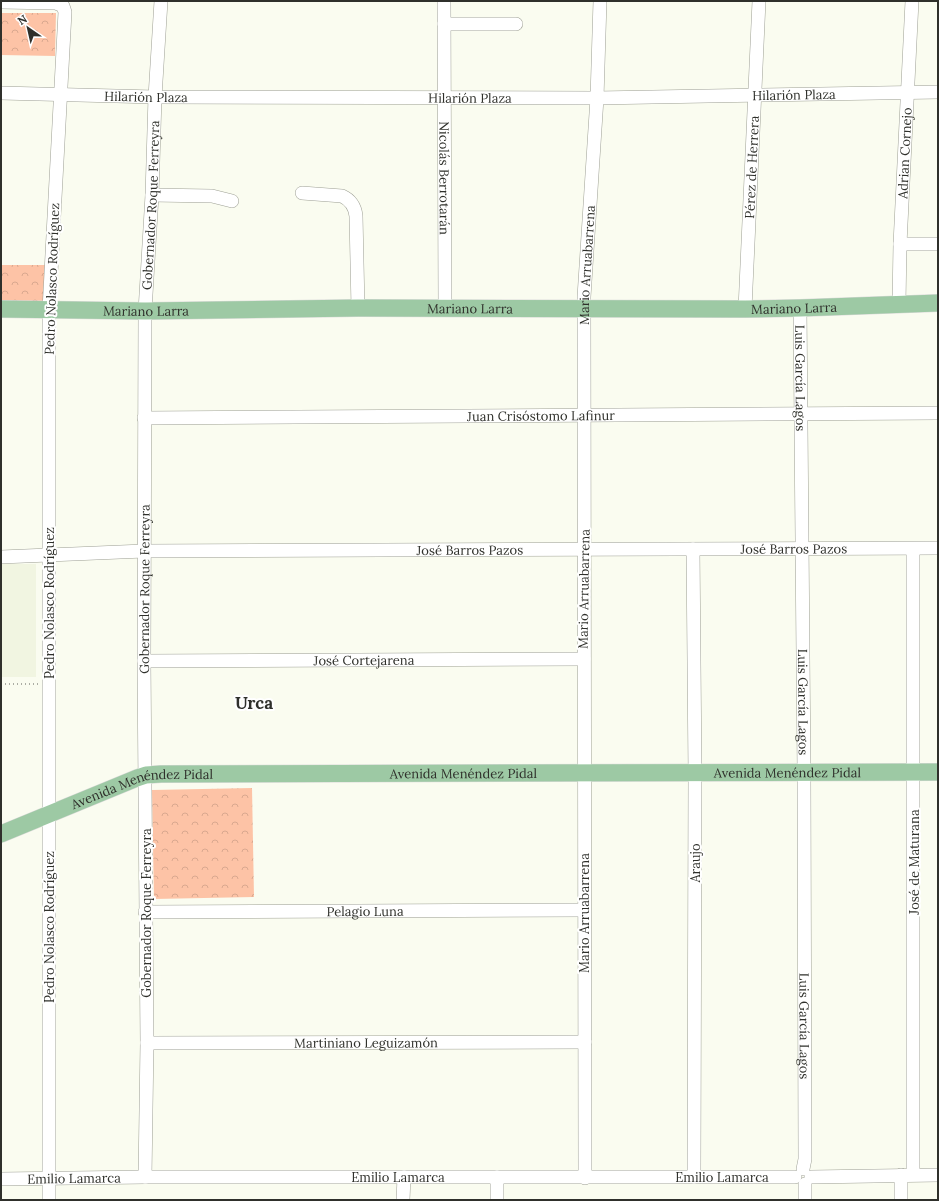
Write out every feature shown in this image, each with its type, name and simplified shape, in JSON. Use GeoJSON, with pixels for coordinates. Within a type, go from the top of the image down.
{"type":"FeatureCollection","features":[{"type":"Feature","properties":{"kind":"main road","name":"Mariano Larra"},"geometry":{"type":"LineString","coordinates":[[1,309],[145,311],[358,308],[744,309],[938,303]]}},
{"type":"Feature","properties":{"kind":"main road","name":"Avenida Menéndez Pidal"},"geometry":{"type":"LineString","coordinates":[[1,834],[146,775],[161,774],[938,772]]}},
{"type":"Feature","properties":{"kind":"street","name":"Gobernador Roque Ferreyra"},"geometry":{"type":"LineString","coordinates":[[145,1177],[147,1043],[146,775],[144,762],[145,311],[161,1]]}},
{"type":"Feature","properties":{"kind":"street","name":"Nicolás Berrotarán"},"geometry":{"type":"LineString","coordinates":[[444,1],[445,308]]}},
{"type":"Feature","properties":{"kind":"street","name":"Mario Arruabarrena"},"geometry":{"type":"LineString","coordinates":[[585,1178],[584,309],[597,98],[600,1]]}},
{"type":"Feature","properties":{"kind":"street","name":"Pérez de Herrera"},"geometry":{"type":"LineString","coordinates":[[744,309],[756,94],[759,1]]}},
{"type":"Feature","properties":{"kind":"street","name":"Adrian Cornejo"},"geometry":{"type":"LineString","coordinates":[[900,304],[900,244],[912,1]]}},
{"type":"Feature","properties":{"kind":"street","name":"Pedro Nolasco Rodríguez"},"geometry":{"type":"LineString","coordinates":[[1,2],[56,3],[63,6],[65,12],[49,310],[49,1200]]}},
{"type":"Feature","properties":{"kind":"street"},"geometry":{"type":"LineString","coordinates":[[444,24],[516,24]]}},
{"type":"Feature","properties":{"kind":"street","name":"Hilarión Plaza"},"geometry":{"type":"LineString","coordinates":[[1,93],[155,97],[597,98],[756,94],[938,92]]}},
{"type":"Feature","properties":{"kind":"street"},"geometry":{"type":"LineString","coordinates":[[302,193],[342,196],[347,198],[355,209],[358,308]]}},
{"type":"Feature","properties":{"kind":"street"},"geometry":{"type":"LineString","coordinates":[[152,195],[212,196],[232,201]]}},
{"type":"Feature","properties":{"kind":"street"},"geometry":{"type":"LineString","coordinates":[[900,244],[938,244]]}},
{"type":"Feature","properties":{"kind":"street","name":"Luis García Lagos"},"geometry":{"type":"LineString","coordinates":[[800,308],[800,414],[803,549],[804,1200]]}},
{"type":"Feature","properties":{"kind":"street","name":"Juan Crisóstomo Lafinur"},"geometry":{"type":"LineString","coordinates":[[144,418],[585,414],[938,413]]}},
{"type":"Feature","properties":{"kind":"street","name":"José Barros Pazos"},"geometry":{"type":"LineString","coordinates":[[1,557],[144,551],[938,548]]}},
{"type":"Feature","properties":{"kind":"street","name":"José de Maturana"},"geometry":{"type":"LineString","coordinates":[[901,1200],[907,1175],[914,772],[913,549]]}},
{"type":"Feature","properties":{"kind":"street","name":"Araujo"},"geometry":{"type":"LineString","coordinates":[[693,550],[695,773],[694,1177]]}},
{"type":"Feature","properties":{"kind":"street","name":"José Cortejarena"},"geometry":{"type":"LineString","coordinates":[[144,661],[584,660]]}},
{"type":"Feature","properties":{"kind":"street","name":"Pelagio Luna"},"geometry":{"type":"LineString","coordinates":[[146,912],[584,910]]}},
{"type":"Feature","properties":{"kind":"street","name":"Martiniano Leguizamón"},"geometry":{"type":"LineString","coordinates":[[147,1043],[584,1042]]}},
{"type":"Feature","properties":{"kind":"street","name":"Emilio Lamarca"},"geometry":{"type":"LineString","coordinates":[[1,1179],[50,1177],[497,1176],[585,1178],[938,1175]]}},
{"type":"Feature","properties":{"kind":"street"},"geometry":{"type":"LineString","coordinates":[[497,1176],[497,1200]]}},
{"type":"Feature","properties":{"kind":"street"},"geometry":{"type":"LineString","coordinates":[[403,1200],[404,1177]]}},
{"type":"Feature","properties":{"kind":"path"},"geometry":{"type":"LineString","coordinates":[[1,684],[49,684]]}},
{"type":"Feature","properties":{"kind":"shaded area"},"geometry":{"type":"Polygon","coordinates":[[[1,564],[36,564],[36,677],[1,677],[1,564]]]}},
{"type":"Feature","properties":{"kind":"green space"},"geometry":{"type":"Polygon","coordinates":[[[1,13],[56,13],[55,56],[1,55],[1,13]]]}},
{"type":"Feature","properties":{"kind":"green space"},"geometry":{"type":"Polygon","coordinates":[[[1,265],[45,265],[45,303],[1,303],[1,265]]]}},
{"type":"Feature","properties":{"kind":"green space"},"geometry":{"type":"Polygon","coordinates":[[[252,788],[254,897],[154,899],[152,790],[252,788]]]}},
{"type":"Feature","properties":{"kind":"district","name":"Urca"},"geometry":{"type":"Point","coordinates":[254,703]}}]}
